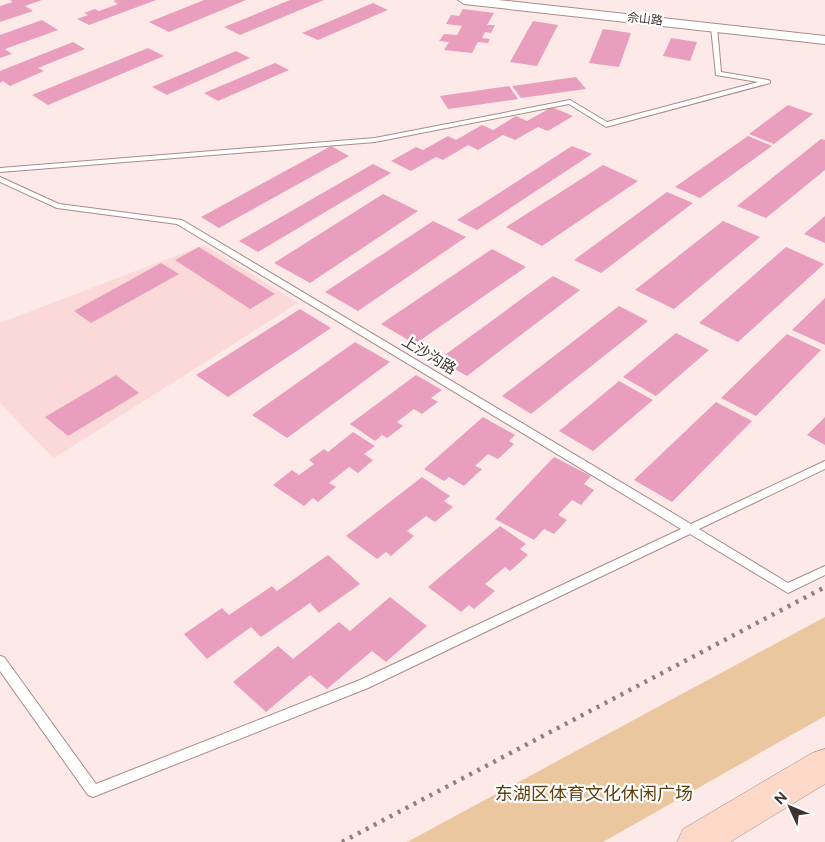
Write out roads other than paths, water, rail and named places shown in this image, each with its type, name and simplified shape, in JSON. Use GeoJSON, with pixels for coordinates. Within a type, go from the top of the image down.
{"type":"FeatureCollection","features":[{"type":"Feature","properties":{"kind":"main road"},"geometry":{"type":"LineString","coordinates":[[696,842],[825,765]]}},
{"type":"Feature","properties":{"kind":"street","name":"佘山路"},"geometry":{"type":"LineString","coordinates":[[464,0],[491,1],[825,40]]}},
{"type":"Feature","properties":{"kind":"lane"},"geometry":{"type":"LineString","coordinates":[[0,170],[375,140],[570,102],[606,125],[768,82],[718,74],[714,27]]}},
{"type":"Feature","properties":{"kind":"lane","name":"上沙沟路"},"geometry":{"type":"LineString","coordinates":[[0,180],[57,206],[179,222],[788,588],[825,570]]}},
{"type":"Feature","properties":{"kind":"lane"},"geometry":{"type":"LineString","coordinates":[[0,661],[93,791],[364,684],[825,465]]}},
{"type":"Feature","properties":{"kind":"railway"},"geometry":{"type":"LineString","coordinates":[[342,842],[825,587]]}},
{"type":"Feature","properties":{"kind":"park label","name":"东湖区体育文化休闲广场"},"geometry":{"type":"Point","coordinates":[594,794]}}]}
